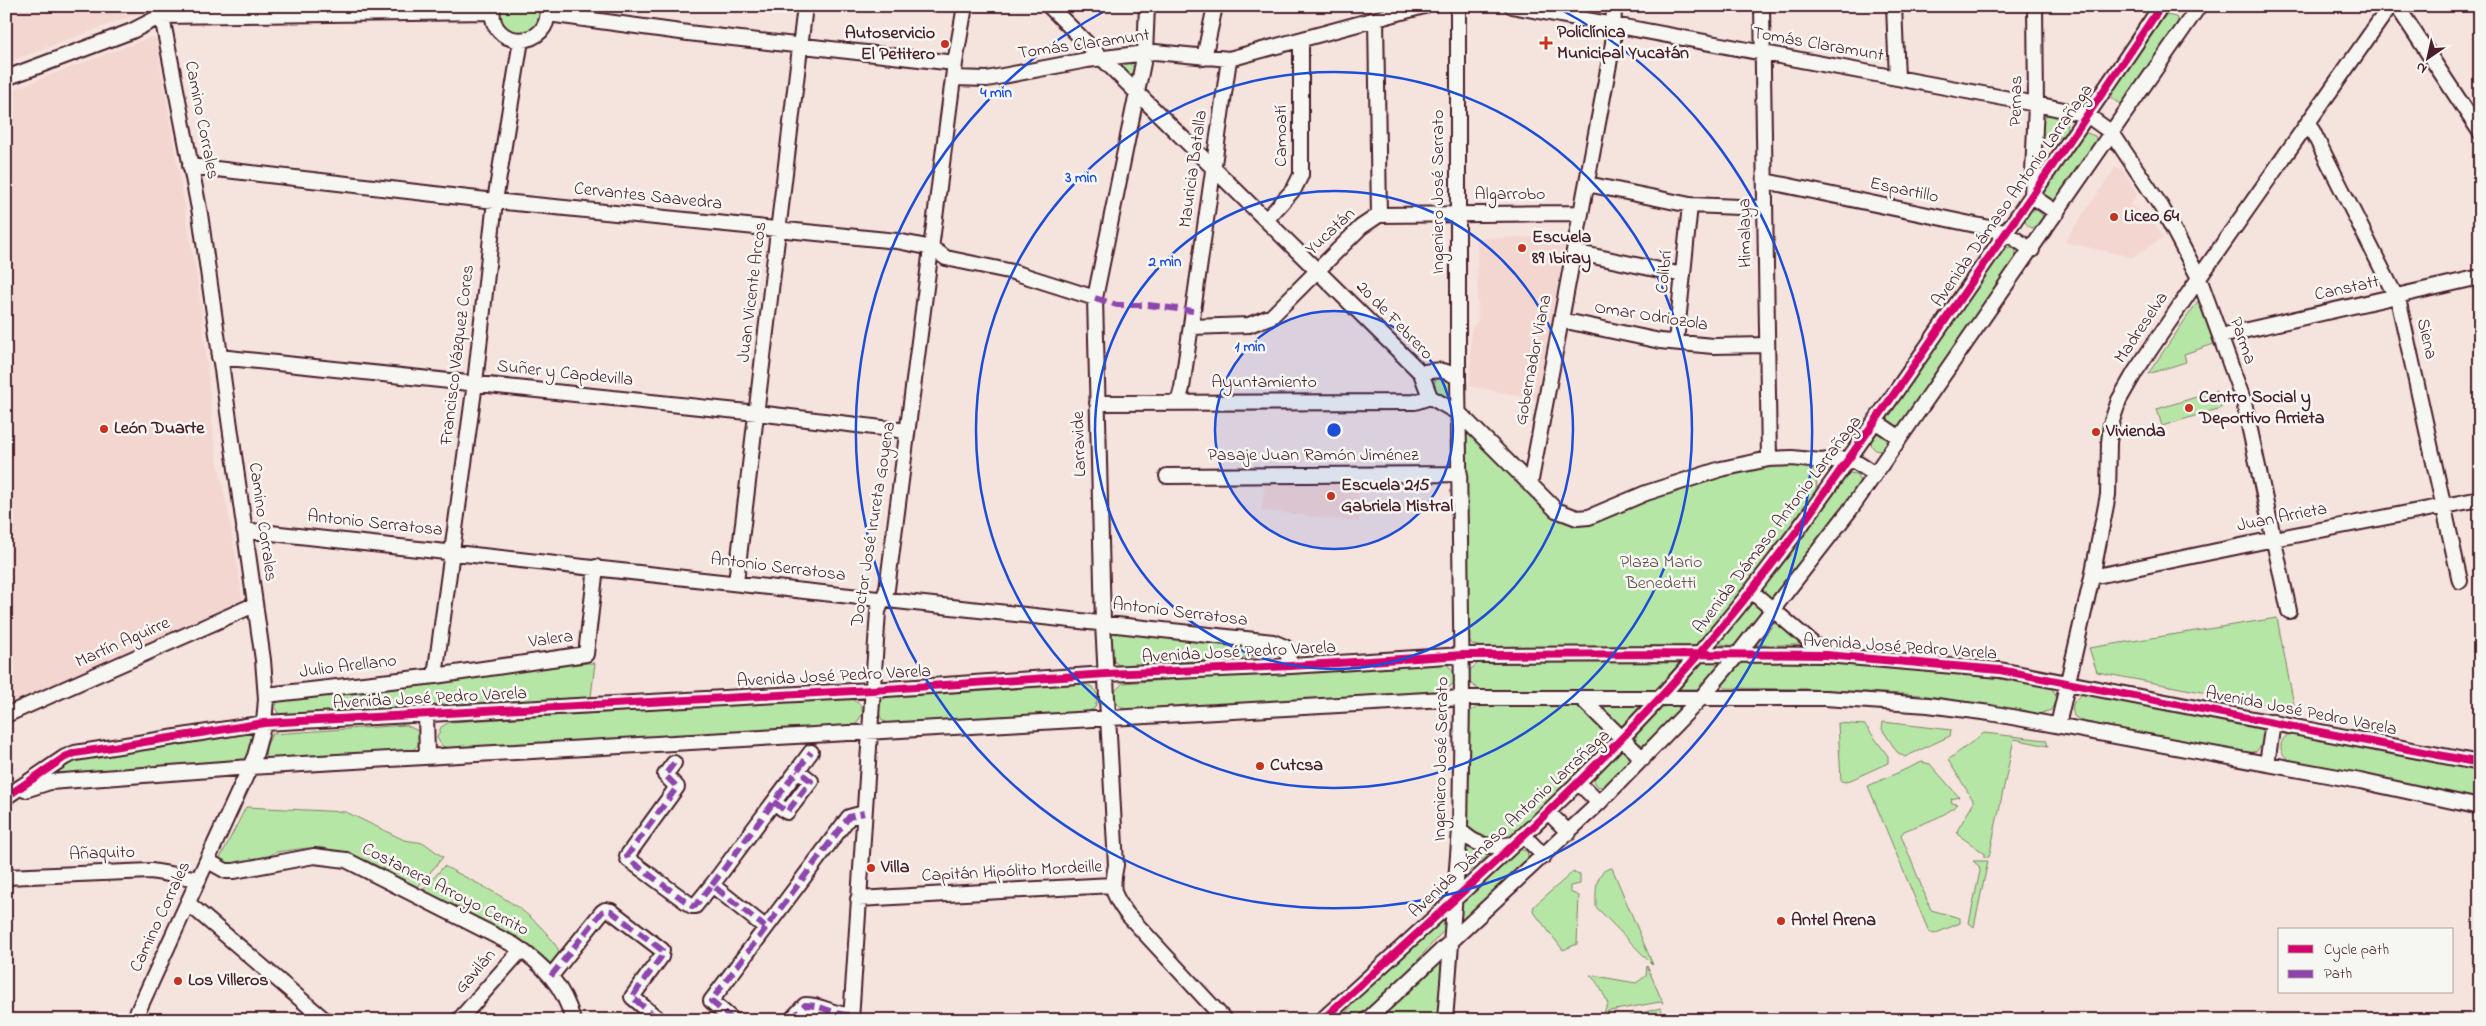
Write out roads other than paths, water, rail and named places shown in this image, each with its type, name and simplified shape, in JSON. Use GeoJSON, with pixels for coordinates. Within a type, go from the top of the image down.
{"type":"FeatureCollection","features":[{"type":"Feature","properties":{"kind":"street","name":"Juan Vicente Arcos"},"geometry":{"type":"LineString","coordinates":[[736,582],[805,6]]}},
{"type":"Feature","properties":{"kind":"street","name":"Doctor José Irureta Goyena"},"geometry":{"type":"LineString","coordinates":[[851,1018],[878,611],[887,589],[955,63],[965,6]]}},
{"type":"Feature","properties":{"kind":"street","name":"20 de Febrero"},"geometry":{"type":"LineString","coordinates":[[1048,6],[1422,373],[1430,397]]}},
{"type":"Feature","properties":{"kind":"street","name":"Larravide"},"geometry":{"type":"LineString","coordinates":[[1112,885],[1116,865],[1102,622],[1095,298],[1145,53],[1147,6]]}},
{"type":"Feature","properties":{"kind":"street"},"geometry":{"type":"LineString","coordinates":[[1204,58],[1215,6]]}},
{"type":"Feature","properties":{"kind":"street","name":"Tomás Claramunt"},"geometry":{"type":"LineString","coordinates":[[953,78],[987,79],[1102,58],[1145,53],[1229,59],[1424,6]]}},
{"type":"Feature","properties":{"kind":"street","name":"Ingeniero José Serrato"},"geometry":{"type":"LineString","coordinates":[[1445,1020],[1460,830],[1463,655],[1458,378],[1458,6]]}},
{"type":"Feature","properties":{"kind":"street","name":"Tomás Claramunt"},"geometry":{"type":"LineString","coordinates":[[1512,6],[2036,104],[2087,115],[2112,133]]}},
{"type":"Feature","properties":{"kind":"street","name":"Gobernador Viana"},"geometry":{"type":"LineString","coordinates":[[1530,485],[1613,43],[1614,6]]}},
{"type":"Feature","properties":{"kind":"street","name":"Himalaya"},"geometry":{"type":"LineString","coordinates":[[1762,6],[1769,459]]}},
{"type":"Feature","properties":{"kind":"street"},"geometry":{"type":"LineString","coordinates":[[1894,6],[1897,78]]}},
{"type":"Feature","properties":{"kind":"street","name":"Pernas"},"geometry":{"type":"LineString","coordinates":[[2032,196],[2036,104],[2035,6]]}},
{"type":"Feature","properties":{"kind":"street","name":"Avenida Dámaso Antonio Larrañaga"},"geometry":{"type":"LineString","coordinates":[[1322,1020],[1548,812],[1622,739],[1699,654],[1751,592],[1875,421],[2032,196],[2161,6]]}},
{"type":"Feature","properties":{"kind":"street"},"geometry":{"type":"LineString","coordinates":[[1367,1020],[1569,833],[1701,698],[1738,654],[1774,610],[1900,438],[2032,250],[2199,6]]}},
{"type":"Feature","properties":{"kind":"street","name":"Madreselva"},"geometry":{"type":"LineString","coordinates":[[2058,725],[2092,577],[2108,494],[2111,424],[2119,400],[2135,372],[2199,278],[2390,6]]}},
{"type":"Feature","properties":{"kind":"street"},"geometry":{"type":"LineString","coordinates":[[2398,6],[2480,132]]}},
{"type":"Feature","properties":{"kind":"street"},"geometry":{"type":"LineString","coordinates":[[6,78],[132,31],[160,11],[493,9],[495,23],[501,32],[510,38],[521,40],[533,37],[540,32],[546,22],[547,10],[688,33],[800,44],[955,63]]}},
{"type":"Feature","properties":{"kind":"street","name":"Camino Corrales"},"geometry":{"type":"LineString","coordinates":[[134,1020],[250,767],[264,723],[266,695],[200,214],[160,11]]}},
{"type":"Feature","properties":{"kind":"street","name":"Yucatán"},"geometry":{"type":"LineString","coordinates":[[1191,327],[1249,325],[1262,322],[1272,316],[1362,227],[1379,215],[1376,19]]}},
{"type":"Feature","properties":{"kind":"street","name":"Francisco Vázquez Cores"},"geometry":{"type":"LineString","coordinates":[[435,676],[475,383],[495,201],[521,40]]}},
{"type":"Feature","properties":{"kind":"street","name":"Camoatí"},"geometry":{"type":"LineString","coordinates":[[1266,220],[1294,189],[1301,175],[1301,40]]}},
{"type":"Feature","properties":{"kind":"street","name":"Mauricia Batalla"},"geometry":{"type":"LineString","coordinates":[[1178,403],[1191,327],[1229,59]]}},
{"type":"Feature","properties":{"kind":"street","name":"Siena"},"geometry":{"type":"LineString","coordinates":[[2308,122],[2396,298],[2445,506],[2460,581]]}},
{"type":"Feature","properties":{"kind":"street","name":"Parma"},"geometry":{"type":"LineString","coordinates":[[2112,133],[2162,208],[2199,278],[2221,336],[2244,402],[2289,611]]}},
{"type":"Feature","properties":{"kind":"street","name":"Cervantes Saavedra"},"geometry":{"type":"LineString","coordinates":[[190,166],[495,201],[897,241],[932,248],[946,258],[1013,272],[1095,298]]}},
{"type":"Feature","properties":{"kind":"street","name":"Espartillo"},"geometry":{"type":"LineString","coordinates":[[1765,181],[2006,233],[2032,250]]}},
{"type":"Feature","properties":{"kind":"street"},"geometry":{"type":"LineString","coordinates":[[1587,184],[1690,205],[1764,208]]}},
{"type":"Feature","properties":{"kind":"street","name":"Avenida Dámaso Antonio Larrañaga"},"geometry":{"type":"LineString","coordinates":[[2032,196],[2057,213]]}},
{"type":"Feature","properties":{"kind":"street","name":"Colibrí"},"geometry":{"type":"LineString","coordinates":[[1676,342],[1690,205]]}},
{"type":"Feature","properties":{"kind":"street","name":"Algarrobo"},"geometry":{"type":"LineString","coordinates":[[1379,215],[1581,213]]}},
{"type":"Feature","properties":{"kind":"street"},"geometry":{"type":"LineString","coordinates":[[1574,252],[1684,276]]}},
{"type":"Feature","properties":{"kind":"street","name":"Canstatt"},"geometry":{"type":"LineString","coordinates":[[2221,336],[2396,298],[2480,277]]}},
{"type":"Feature","properties":{"kind":"street","name":"Omar Odriozola"},"geometry":{"type":"LineString","coordinates":[[1561,320],[1676,342],[1713,346],[1766,345]]}},
{"type":"Feature","properties":{"kind":"street","name":"Suñer y Capdevilla"},"geometry":{"type":"LineString","coordinates":[[219,358],[475,383],[907,431]]}},
{"type":"Feature","properties":{"kind":"street"},"geometry":{"type":"LineString","coordinates":[[1422,373],[1434,369],[1443,370],[1458,378]]}},
{"type":"Feature","properties":{"kind":"street"},"geometry":{"type":"LineString","coordinates":[[1430,397],[1460,414],[1556,510],[1577,518],[1589,517],[1646,493],[1694,477],[1769,459],[1792,458],[1821,462],[1849,458],[1874,474]]}},
{"type":"Feature","properties":{"kind":"street","name":"Ayuntamiento"},"geometry":{"type":"LineString","coordinates":[[1097,403],[1416,402],[1430,397]]}},
{"type":"Feature","properties":{"kind":"street","name":"Avenida Dámaso Antonio Larrañaga"},"geometry":{"type":"LineString","coordinates":[[1875,421],[1900,438]]}},
{"type":"Feature","properties":{"kind":"street","name":"Pasaje Juan Ramón Jiménez"},"geometry":{"type":"LineString","coordinates":[[1167,476],[1460,474]]}},
{"type":"Feature","properties":{"kind":"street","name":"Juan Arrieta"},"geometry":{"type":"LineString","coordinates":[[2092,577],[2480,499]]}},
{"type":"Feature","properties":{"kind":"street","name":"Antonio Serratosa"},"geometry":{"type":"LineString","coordinates":[[244,530],[452,551],[1273,642],[1285,647],[1291,666]]}},
{"type":"Feature","properties":{"kind":"street","name":"Valera"},"geometry":{"type":"LineString","coordinates":[[435,676],[586,654],[596,567]]}},
{"type":"Feature","properties":{"kind":"street"},"geometry":{"type":"LineString","coordinates":[[1751,592],[1826,655]]}},
{"type":"Feature","properties":{"kind":"street","name":"Martín Aguirre"},"geometry":{"type":"LineString","coordinates":[[6,715],[254,605]]}},
{"type":"Feature","properties":{"kind":"street","name":"Avenida José Pedro Varela"},"geometry":{"type":"LineString","coordinates":[[7,793],[65,757],[75,753],[264,723],[1463,655],[1826,655],[2000,670],[2480,763]]}},
{"type":"Feature","properties":{"kind":"street","name":"Julio Arellano"},"geometry":{"type":"LineString","coordinates":[[266,695],[435,676]]}},
{"type":"Feature","properties":{"kind":"street","name":"Avenida José Pedro Varela"},"geometry":{"type":"LineString","coordinates":[[7,793],[50,782],[427,756],[869,733],[1462,698],[1701,698],[1868,700],[1937,706],[2058,725],[2360,781],[2480,807]]}},
{"type":"Feature","properties":{"kind":"street"},"geometry":{"type":"LineString","coordinates":[[1581,698],[1643,759]]}},
{"type":"Feature","properties":{"kind":"street","name":"Avenida José Pedro Varela"},"geometry":{"type":"LineString","coordinates":[[426,714],[427,756]]}},
{"type":"Feature","properties":{"kind":"street","name":"Avenida José Pedro Varela"},"geometry":{"type":"LineString","coordinates":[[2267,764],[2273,722]]}},
{"type":"Feature","properties":{"kind":"street"},"geometry":{"type":"LineString","coordinates":[[674,764],[665,775],[677,787],[627,856],[692,906],[695,906],[811,752]]}},
{"type":"Feature","properties":{"kind":"street"},"geometry":{"type":"LineString","coordinates":[[1578,782],[1599,803]]}},
{"type":"Feature","properties":{"kind":"street"},"geometry":{"type":"LineString","coordinates":[[1548,812],[1569,833]]}},
{"type":"Feature","properties":{"kind":"street"},"geometry":{"type":"LineString","coordinates":[[734,1020],[711,1001],[849,817],[864,813]]}},
{"type":"Feature","properties":{"kind":"street"},"geometry":{"type":"LineString","coordinates":[[1460,830],[1465,836],[1481,846],[1494,848],[1519,839],[1544,856]]}},
{"type":"Feature","properties":{"kind":"street","name":"Costanera Arroyo Cerrito"},"geometry":{"type":"LineString","coordinates":[[208,860],[226,871],[314,856],[346,860],[521,950],[551,976],[564,996],[573,1020]]}},
{"type":"Feature","properties":{"kind":"street","name":"Añaquito"},"geometry":{"type":"LineString","coordinates":[[6,877],[151,871],[199,879]]}},
{"type":"Feature","properties":{"kind":"street"},"geometry":{"type":"LineString","coordinates":[[712,885],[766,927]]}},
{"type":"Feature","properties":{"kind":"street","name":"Capitán Hipólito Mordeille"},"geometry":{"type":"LineString","coordinates":[[858,899],[1112,885],[1115,897],[1127,914],[1225,1020]]}},
{"type":"Feature","properties":{"kind":"street"},"geometry":{"type":"LineString","coordinates":[[188,903],[324,1020]]}},
{"type":"Feature","properties":{"kind":"street"},"geometry":{"type":"LineString","coordinates":[[551,976],[602,912],[605,910],[611,911],[662,950],[661,957],[632,997],[657,1018],[656,1020]]}},
{"type":"Feature","properties":{"kind":"street","name":"Gavilán"},"geometry":{"type":"LineString","coordinates":[[459,1020],[521,950]]}},
{"type":"Feature","properties":{"kind":"street"},"geometry":{"type":"LineString","coordinates":[[791,1020],[805,1005],[819,1006],[836,1015],[851,1018]]}},
{"type":"Feature","properties":{"kind":"street"},"geometry":{"type":"LineString","coordinates":[[1334,1020],[1337,1005]]}},
{"type":"Feature","properties":{"kind":"place","name":"Policlínica Municipal Yucatán"},"geometry":{"type":"Point","coordinates":[1546,43]}},
{"type":"Feature","properties":{"kind":"place","name":"Autoservicio El Petitero"},"geometry":{"type":"Point","coordinates":[945,44]}},
{"type":"Feature","properties":{"kind":"place","name":"Liceo 64"},"geometry":{"type":"Point","coordinates":[2114,217]}},
{"type":"Feature","properties":{"kind":"place","name":"Escuela 89 Ibiray"},"geometry":{"type":"Point","coordinates":[1522,248]}},
{"type":"Feature","properties":{"kind":"place","name":"Centro Social y Deportivo Arrieta"},"geometry":{"type":"Point","coordinates":[2189,408]}},
{"type":"Feature","properties":{"kind":"place","name":"León Duarte"},"geometry":{"type":"Point","coordinates":[104,429]}},
{"type":"Feature","properties":{"kind":"place","name":"Vivienda"},"geometry":{"type":"Point","coordinates":[2096,432]}},
{"type":"Feature","properties":{"kind":"place","name":"Escuela 215 Gabriela Mistral"},"geometry":{"type":"Point","coordinates":[1331,496]}},
{"type":"Feature","properties":{"kind":"place","name":"Cutcsa"},"geometry":{"type":"Point","coordinates":[1260,766]}},
{"type":"Feature","properties":{"kind":"place","name":"Villa"},"geometry":{"type":"Point","coordinates":[871,868]}},
{"type":"Feature","properties":{"kind":"place","name":"Antel Arena"},"geometry":{"type":"Point","coordinates":[1781,921]}},
{"type":"Feature","properties":{"kind":"place","name":"Los Villeros"},"geometry":{"type":"Point","coordinates":[178,981]}},
{"type":"Feature","properties":{"kind":"park label","name":"Plaza Mario Benedetti"},"geometry":{"type":"Point","coordinates":[1661,573]}}]}
